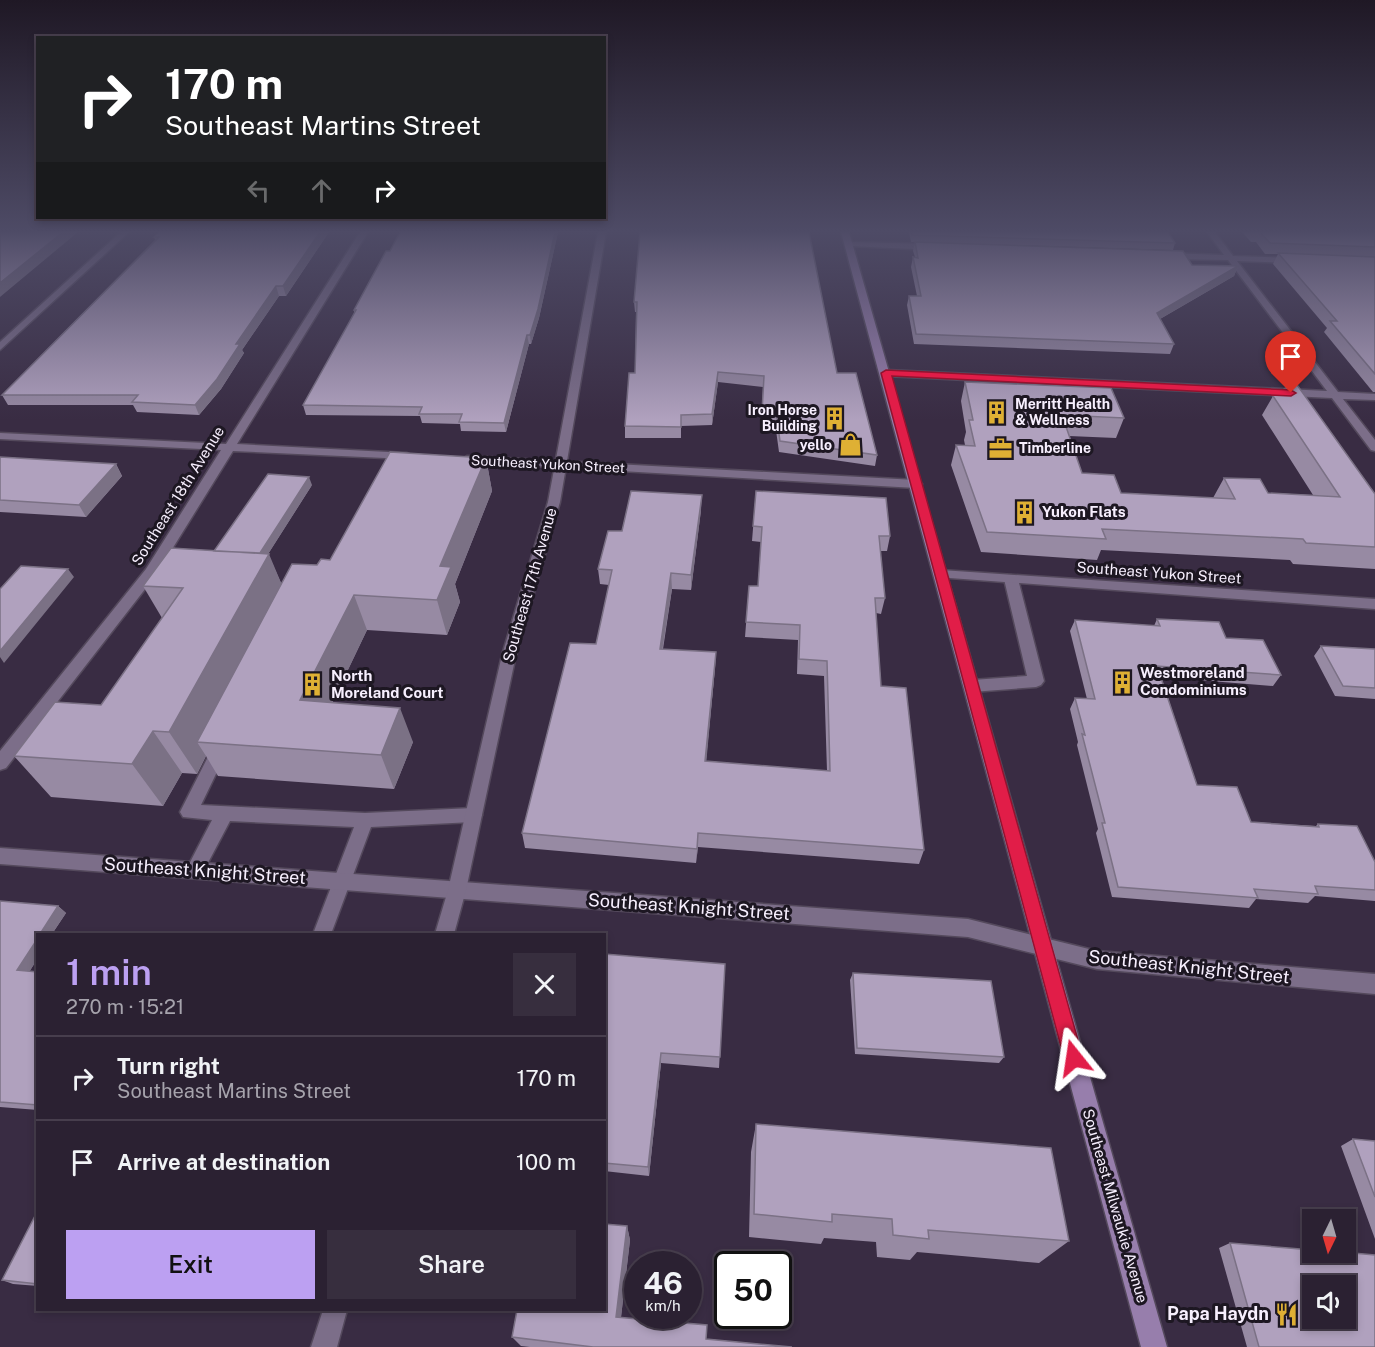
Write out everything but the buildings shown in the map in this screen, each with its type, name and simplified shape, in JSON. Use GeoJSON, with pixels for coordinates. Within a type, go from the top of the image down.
{"type":"FeatureCollection","features":[{"type":"Feature","properties":{"kind":"main road","name":"Southeast Milwaukie Avenue"},"geometry":{"type":"LineString","coordinates":[[864,295],[1154,1347]]}},
{"type":"Feature","properties":{"kind":"street"},"geometry":{"type":"LineString","coordinates":[[0,347],[57,295]]}},
{"type":"Feature","properties":{"kind":"street","name":"Southeast 18th Avenue"},"geometry":{"type":"LineString","coordinates":[[0,763],[144,580],[325,295]]}},
{"type":"Feature","properties":{"kind":"street","name":"Southeast 17th Avenue"},"geometry":{"type":"LineString","coordinates":[[444,933],[457,890],[508,655],[554,502],[591,295]]}},
{"type":"Feature","properties":{"kind":"street"},"geometry":{"type":"LineString","coordinates":[[1260,295],[1375,448]]}},
{"type":"Feature","properties":{"kind":"street"},"geometry":{"type":"LineString","coordinates":[[886,373],[1375,397]]}},
{"type":"Feature","properties":{"kind":"street"},"geometry":{"type":"LineString","coordinates":[[0,436],[229,447],[399,461],[424,457]]}},
{"type":"Feature","properties":{"kind":"street","name":"Southeast Yukon Street"},"geometry":{"type":"LineString","coordinates":[[459,459],[916,484]]}},
{"type":"Feature","properties":{"kind":"street","name":"Southeast Yukon Street"},"geometry":{"type":"LineString","coordinates":[[941,574],[1375,604]]}},
{"type":"Feature","properties":{"kind":"street"},"geometry":{"type":"LineString","coordinates":[[972,686],[1036,681],[1011,579]]}},
{"type":"Feature","properties":{"kind":"street"},"geometry":{"type":"LineString","coordinates":[[144,580],[166,582]]}},
{"type":"Feature","properties":{"kind":"street"},"geometry":{"type":"LineString","coordinates":[[226,738],[189,812],[365,820],[473,815]]}},
{"type":"Feature","properties":{"kind":"street"},"geometry":{"type":"LineString","coordinates":[[195,870],[225,813]]}},
{"type":"Feature","properties":{"kind":"street"},"geometry":{"type":"LineString","coordinates":[[322,933],[344,881],[365,820]]}},
{"type":"Feature","properties":{"kind":"street","name":"Southeast Knight Street"},"geometry":{"type":"LineString","coordinates":[[0,856],[968,928],[1097,960],[1375,984]]}},
{"type":"Feature","properties":{"kind":"street"},"geometry":{"type":"LineString","coordinates":[[324,1347],[335,1311]]}},
{"type":"Feature","properties":{"kind":"place","name":"Merritt Health & Wellness"},"geometry":{"type":"Point","coordinates":[997,412]}},
{"type":"Feature","properties":{"kind":"place","name":"Iron Horse Building"},"geometry":{"type":"Point","coordinates":[835,418]}},
{"type":"Feature","properties":{"kind":"place","name":"yello"},"geometry":{"type":"Point","coordinates":[850,445]}},
{"type":"Feature","properties":{"kind":"place","name":"Timberline"},"geometry":{"type":"Point","coordinates":[1001,448]}},
{"type":"Feature","properties":{"kind":"place","name":"Yukon Flats"},"geometry":{"type":"Point","coordinates":[1024,512]}},
{"type":"Feature","properties":{"kind":"place","name":"Westmoreland Condominiums"},"geometry":{"type":"Point","coordinates":[1122,682]}},
{"type":"Feature","properties":{"kind":"place","name":"North Moreland Court"},"geometry":{"type":"Point","coordinates":[313,685]}},
{"type":"Feature","properties":{"kind":"place","name":"Papa Haydn"},"geometry":{"type":"Point","coordinates":[1287,1314]}},
{"type":"Feature","properties":{"kind":"route"},"geometry":{"type":"LineString","coordinates":[[1074,1058],[886,373],[1291,393]]}}]}
